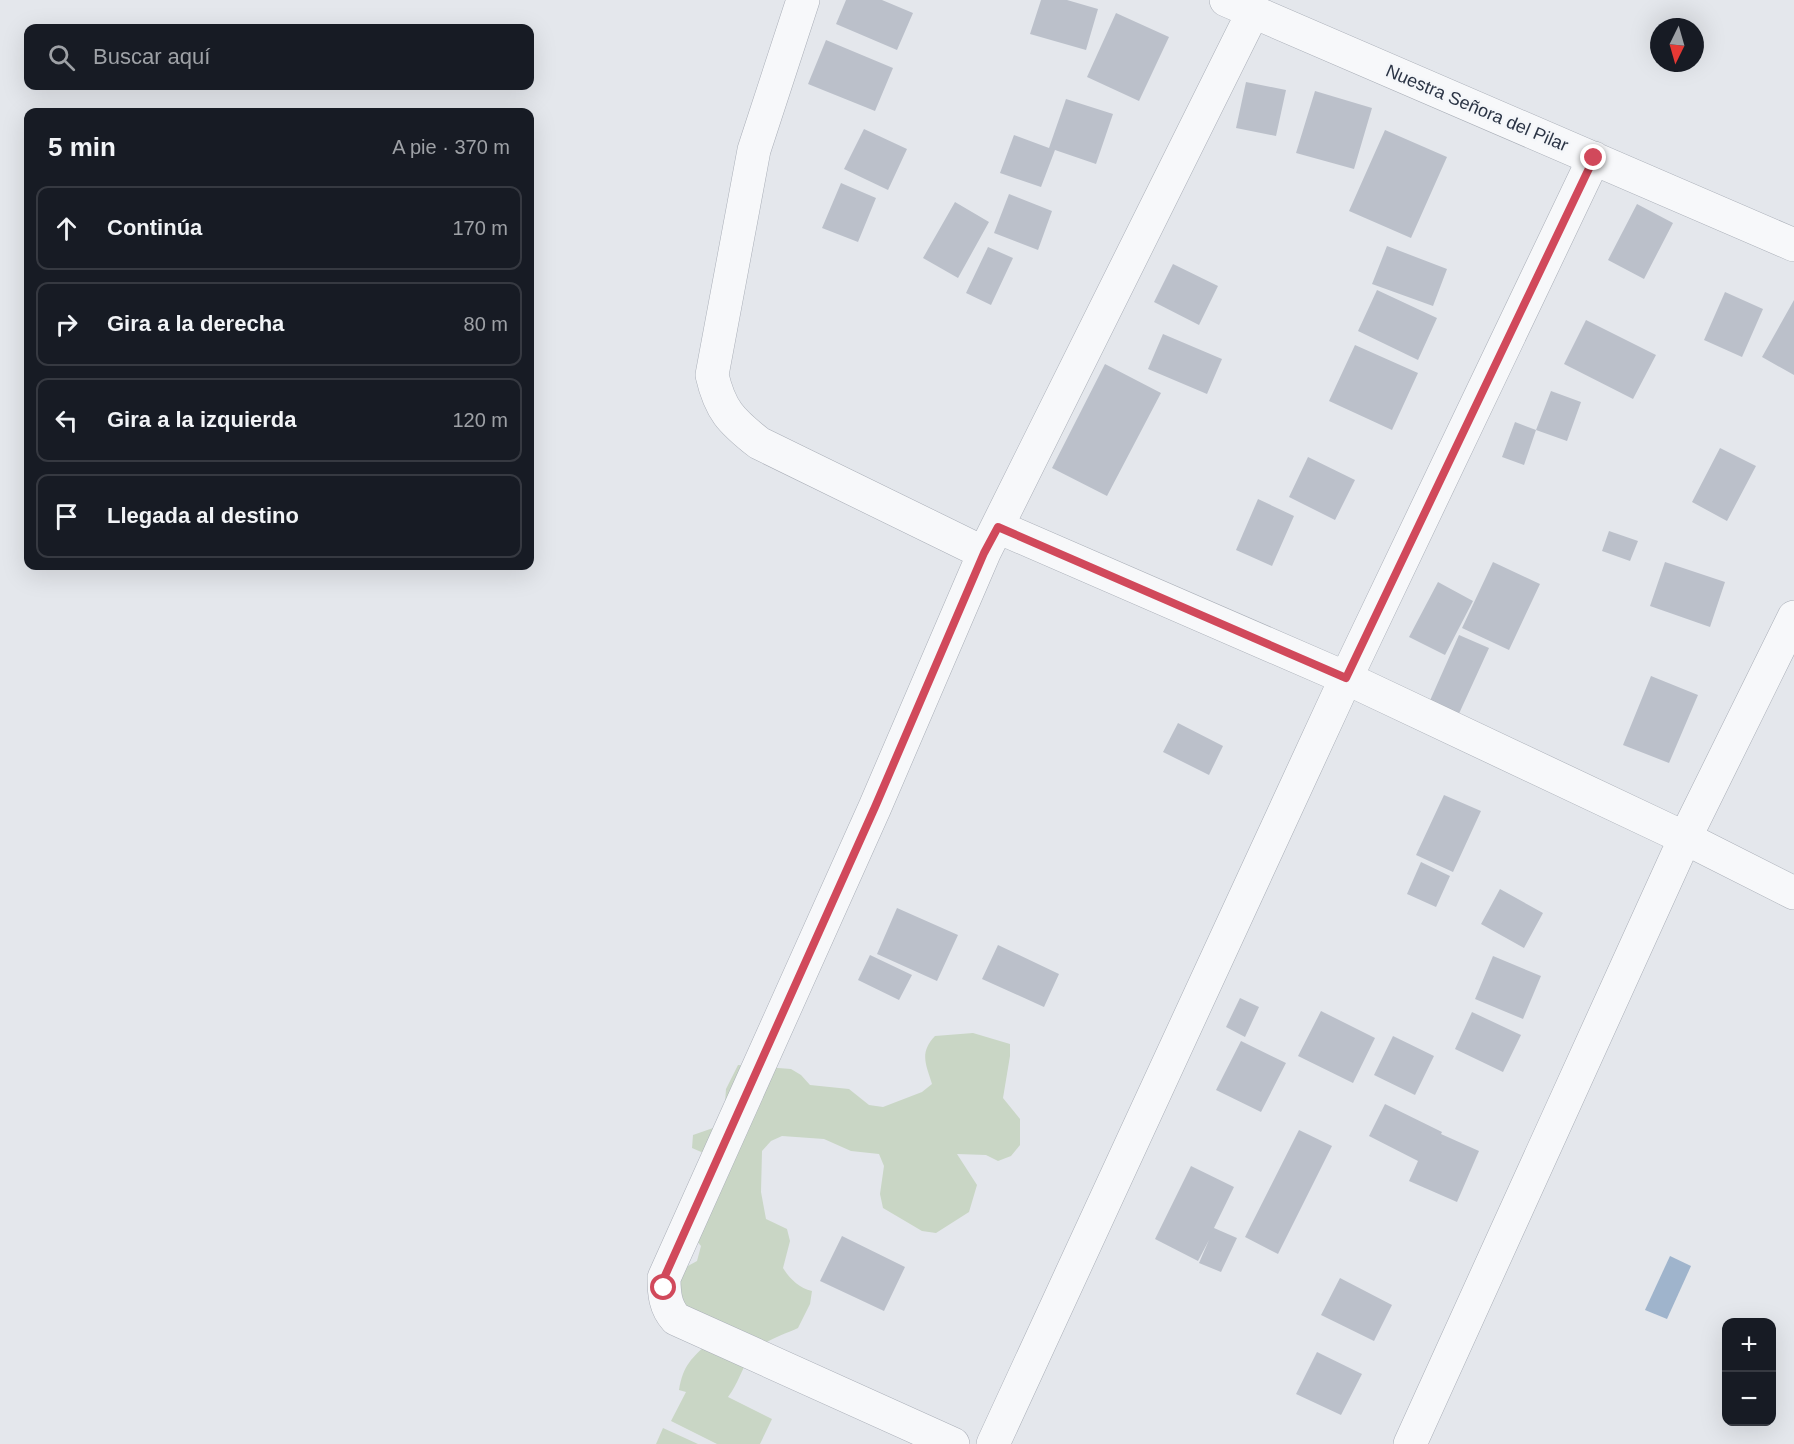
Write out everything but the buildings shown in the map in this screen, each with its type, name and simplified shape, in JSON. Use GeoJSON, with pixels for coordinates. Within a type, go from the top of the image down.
{"type":"FeatureCollection","features":[{"type":"Feature","properties":{"kind":"street"},"geometry":{"type":"LineString","coordinates":[[803,0],[754,150],[712,375],[717,397],[727,415],[742,430],[759,443],[991,540],[1346,678],[1794,892]]}},
{"type":"Feature","properties":{"kind":"street"},"geometry":{"type":"LineString","coordinates":[[953,1444],[676,1319],[669,1311],[665,1299],[664,1278],[875,807],[991,540],[1240,6]]}},
{"type":"Feature","properties":{"kind":"street","name":"Nuestra Señora del Pilar"},"geometry":{"type":"LineString","coordinates":[[1240,6],[1794,245]]}},
{"type":"Feature","properties":{"kind":"street"},"geometry":{"type":"LineString","coordinates":[[993,1444],[1346,678],[1594,158]]}},
{"type":"Feature","properties":{"kind":"street"},"geometry":{"type":"LineString","coordinates":[[1410,1444],[1685,838],[1794,617]]}},
{"type":"Feature","properties":{"kind":"green space"},"geometry":{"type":"Polygon","coordinates":[[[973,1033],[1010,1044],[1003,1098],[1020,1119],[1020,1145],[1011,1156],[998,1161],[986,1155],[957,1154],[977,1185],[969,1212],[936,1233],[922,1231],[883,1208],[880,1194],[884,1166],[879,1154],[851,1151],[824,1139],[782,1136],[771,1141],[762,1151],[761,1192],[766,1219],[787,1229],[790,1241],[783,1268],[795,1283],[812,1291],[810,1304],[798,1328],[755,1350],[728,1397],[772,1419],[760,1444],[717,1444],[671,1421],[686,1392],[679,1390],[686,1368],[709,1342],[682,1313],[677,1272],[697,1261],[701,1246],[692,1235],[715,1158],[692,1148],[693,1135],[716,1127],[724,1117],[726,1089],[738,1065],[791,1069],[801,1075],[810,1085],[849,1089],[869,1105],[883,1107],[922,1092],[932,1084],[925,1053],[935,1036],[973,1033]]]}},
{"type":"Feature","properties":{"kind":"green space"},"geometry":{"type":"Polygon","coordinates":[[[663,1428],[698,1444],[656,1444],[663,1428]]]}},
{"type":"Feature","properties":{"kind":"water"},"geometry":{"type":"Polygon","coordinates":[[[1670,1256],[1691,1266],[1667,1319],[1645,1310],[1670,1256]]]}},
{"type":"Feature","properties":{"kind":"route"},"geometry":{"type":"LineString","coordinates":[[664,1288],[664,1278],[875,807],[984,553],[998,527],[1346,678],[1594,158]]}}]}
